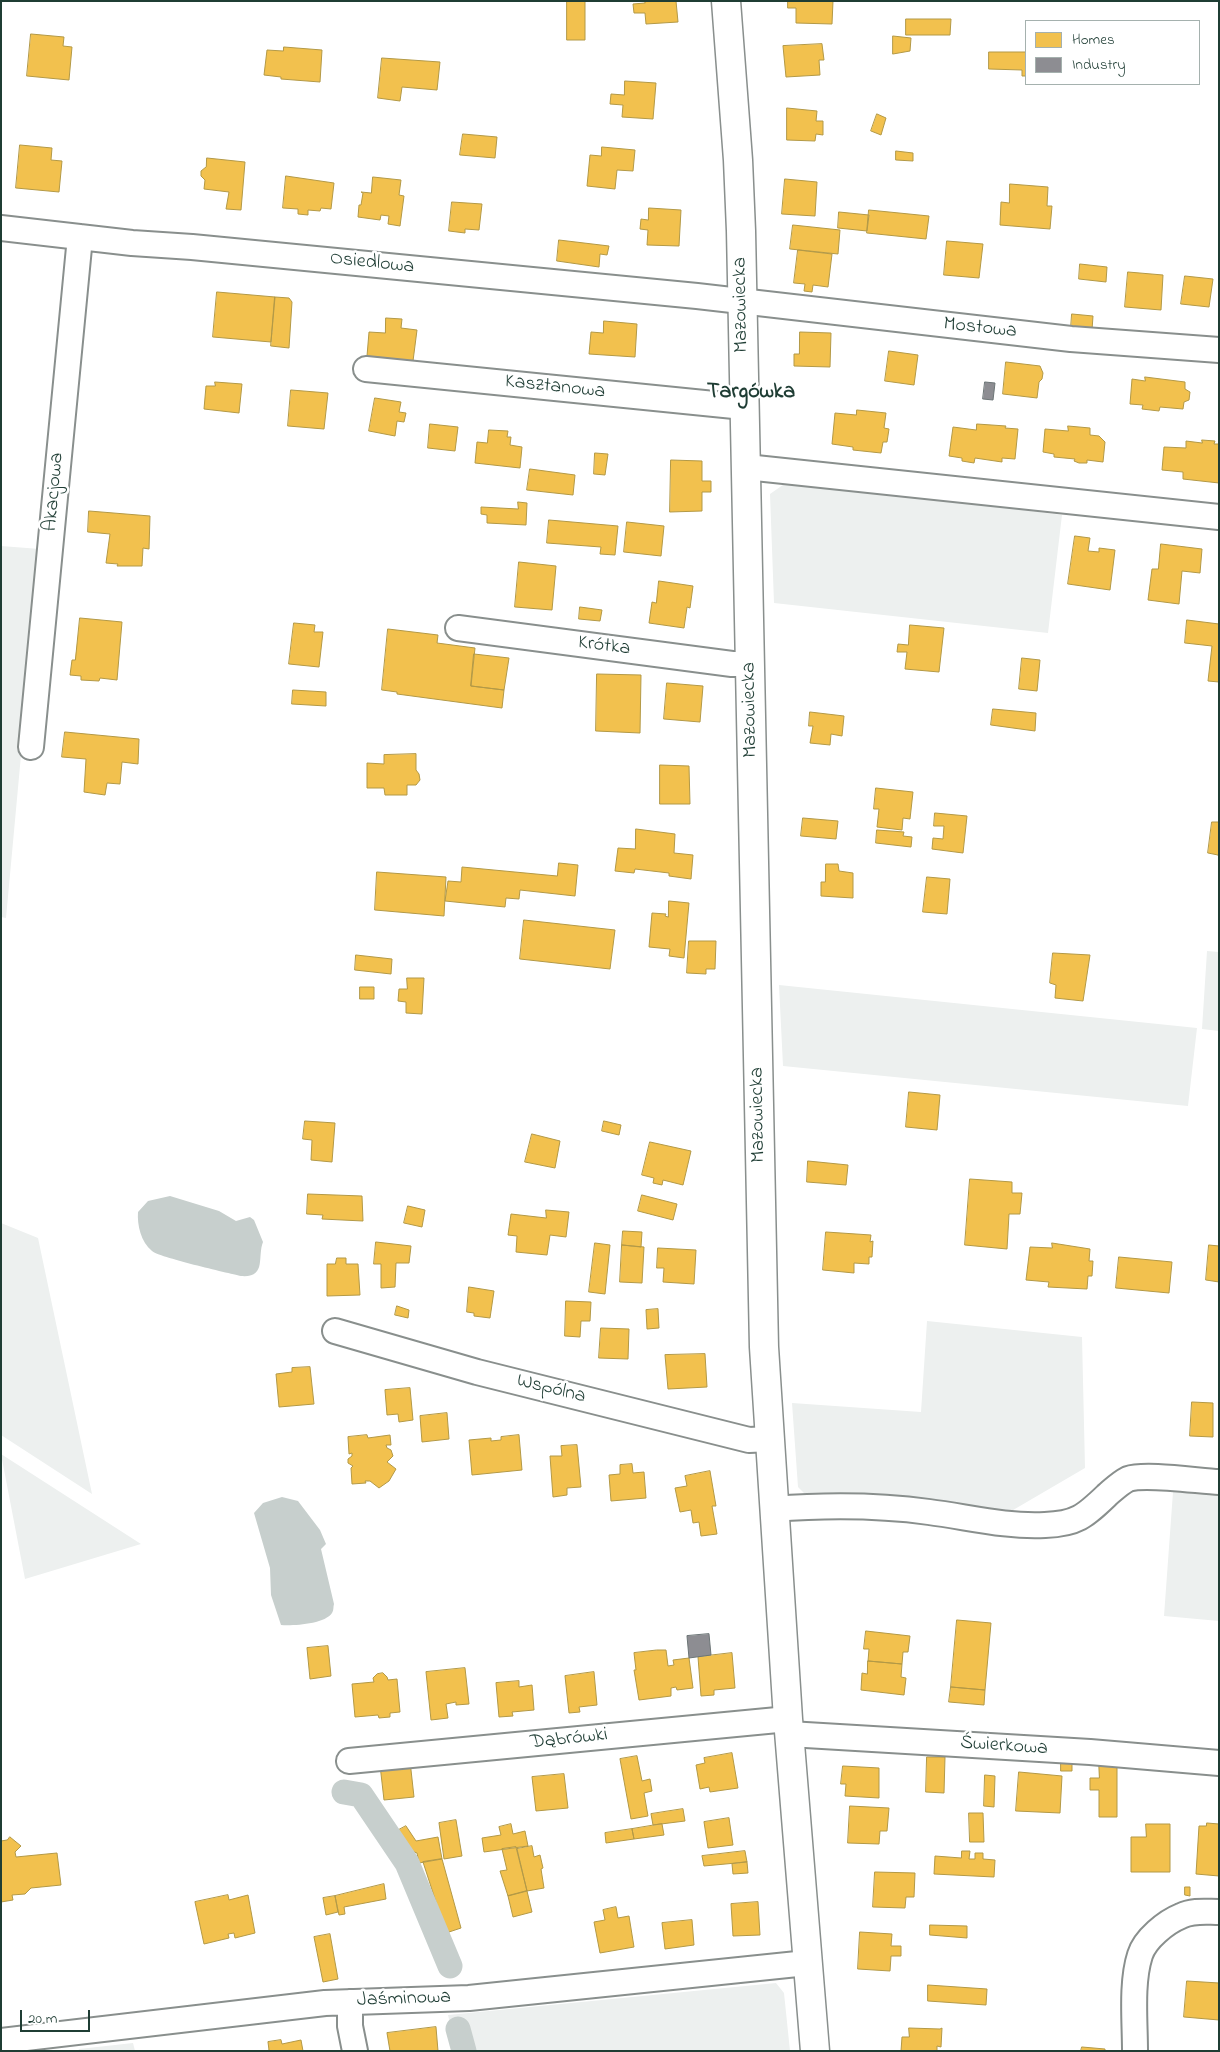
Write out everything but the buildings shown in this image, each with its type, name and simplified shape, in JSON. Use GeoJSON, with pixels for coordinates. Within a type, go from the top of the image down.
{"type":"FeatureCollection","features":[{"type":"Feature","properties":{"kind":"street","name":"Mazowiecka"},"geometry":{"type":"LineString","coordinates":[[726,1],[738,160],[762,1288],[768,1429]]}},
{"type":"Feature","properties":{"kind":"street","name":"Osiedlowa"},"geometry":{"type":"LineString","coordinates":[[1,228],[667,293],[742,302]]}},
{"type":"Feature","properties":{"kind":"street","name":"Akacjowa"},"geometry":{"type":"LineString","coordinates":[[30,747],[80,237]]}},
{"type":"Feature","properties":{"kind":"street","name":"Mostowa"},"geometry":{"type":"LineString","coordinates":[[742,302],[1071,339],[1219,350]]}},
{"type":"Feature","properties":{"kind":"street","name":"Kasztanowa"},"geometry":{"type":"LineString","coordinates":[[366,369],[744,407]]}},
{"type":"Feature","properties":{"kind":"street"},"geometry":{"type":"LineString","coordinates":[[746,467],[1219,517]]}},
{"type":"Feature","properties":{"kind":"street","name":"Krótka"},"geometry":{"type":"LineString","coordinates":[[458,628],[732,664],[750,664]]}},
{"type":"Feature","properties":{"kind":"street","name":"Wspólna"},"geometry":{"type":"LineString","coordinates":[[335,1331],[477,1372],[739,1438],[748,1440],[768,1429]]}},
{"type":"Feature","properties":{"kind":"street"},"geometry":{"type":"LineString","coordinates":[[768,1429],[788,1726],[815,2051]]}},
{"type":"Feature","properties":{"kind":"street"},"geometry":{"type":"LineString","coordinates":[[774,1509],[860,1505],[929,1512],[1005,1524],[1046,1525],[1079,1520],[1120,1484],[1130,1478],[1145,1476],[1219,1482]]}},
{"type":"Feature","properties":{"kind":"street","name":"Dąbrówki"},"geometry":{"type":"LineString","coordinates":[[349,1761],[788,1726]]}},
{"type":"Feature","properties":{"kind":"street","name":"Świerkowa"},"geometry":{"type":"LineString","coordinates":[[788,1726],[1219,1763]]}},
{"type":"Feature","properties":{"kind":"street"},"geometry":{"type":"LineString","coordinates":[[1136,2051],[1135,1987],[1140,1955],[1146,1944],[1161,1930],[1181,1916],[1195,1912],[1219,1912]]}},
{"type":"Feature","properties":{"kind":"street","name":"Jaśminowa"},"geometry":{"type":"LineString","coordinates":[[1,2040],[51,2043],[325,2003],[469,1998],[807,1963]]}},
{"type":"Feature","properties":{"kind":"street"},"geometry":{"type":"LineString","coordinates":[[350,2002],[350,2026],[355,2051]]}},
{"type":"Feature","properties":{"kind":"shaded area"},"geometry":{"type":"Polygon","coordinates":[[[790,480],[1062,515],[1048,633],[774,603],[770,494],[790,480]]]}},
{"type":"Feature","properties":{"kind":"shaded area"},"geometry":{"type":"Polygon","coordinates":[[[1,546],[40,549],[6,918],[1,917],[1,546]]]}},
{"type":"Feature","properties":{"kind":"shaded area"},"geometry":{"type":"Polygon","coordinates":[[[1207,951],[1219,952],[1219,1031],[1202,1029],[1207,951]]]}},
{"type":"Feature","properties":{"kind":"shaded area"},"geometry":{"type":"Polygon","coordinates":[[[779,985],[1197,1028],[1188,1106],[783,1066],[779,985]]]}},
{"type":"Feature","properties":{"kind":"shaded area"},"geometry":{"type":"Polygon","coordinates":[[[170,1196],[219,1211],[236,1221],[250,1217],[254,1220],[263,1242],[260,1265],[255,1274],[241,1276],[179,1261],[152,1251],[140,1233],[138,1212],[148,1201],[170,1196]]]}},
{"type":"Feature","properties":{"kind":"shaded area"},"geometry":{"type":"Polygon","coordinates":[[[1,1223],[38,1238],[92,1494],[1,1435],[1,1223]]]}},
{"type":"Feature","properties":{"kind":"shaded area"},"geometry":{"type":"Polygon","coordinates":[[[927,1321],[1082,1337],[1085,1468],[1008,1513],[811,1500],[798,1487],[792,1403],[921,1412],[927,1321]]]}},
{"type":"Feature","properties":{"kind":"shaded area"},"geometry":{"type":"Polygon","coordinates":[[[1,1454],[141,1544],[25,1579],[1,1454]]]}},
{"type":"Feature","properties":{"kind":"shaded area"},"geometry":{"type":"Polygon","coordinates":[[[1173,1492],[1219,1495],[1219,1621],[1164,1616],[1173,1492]]]}},
{"type":"Feature","properties":{"kind":"shaded area"},"geometry":{"type":"Polygon","coordinates":[[[282,1497],[298,1501],[320,1530],[326,1544],[321,1549],[334,1604],[333,1612],[323,1620],[301,1625],[281,1625],[271,1595],[270,1568],[254,1513],[263,1503],[282,1497]]]}},
{"type":"Feature","properties":{"kind":"shaded area"},"geometry":{"type":"Polygon","coordinates":[[[776,1983],[784,1993],[790,2051],[457,2051],[448,2015],[776,1983]]]}},
{"type":"Feature","properties":{"kind":"shaded area"},"geometry":{"type":"Polygon","coordinates":[[[133,2043],[135,2051],[78,2051],[79,2049],[133,2043]]]}},
{"type":"Feature","properties":{"kind":"waterway"},"geometry":{"type":"LineString","coordinates":[[344,1792],[361,1795],[407,1863],[450,1966]]}},
{"type":"Feature","properties":{"kind":"waterway"},"geometry":{"type":"LineString","coordinates":[[458,2029],[464,2051]]}},
{"type":"Feature","properties":{"kind":"district","name":"Targówka"},"geometry":{"type":"Point","coordinates":[751,393]}}]}
